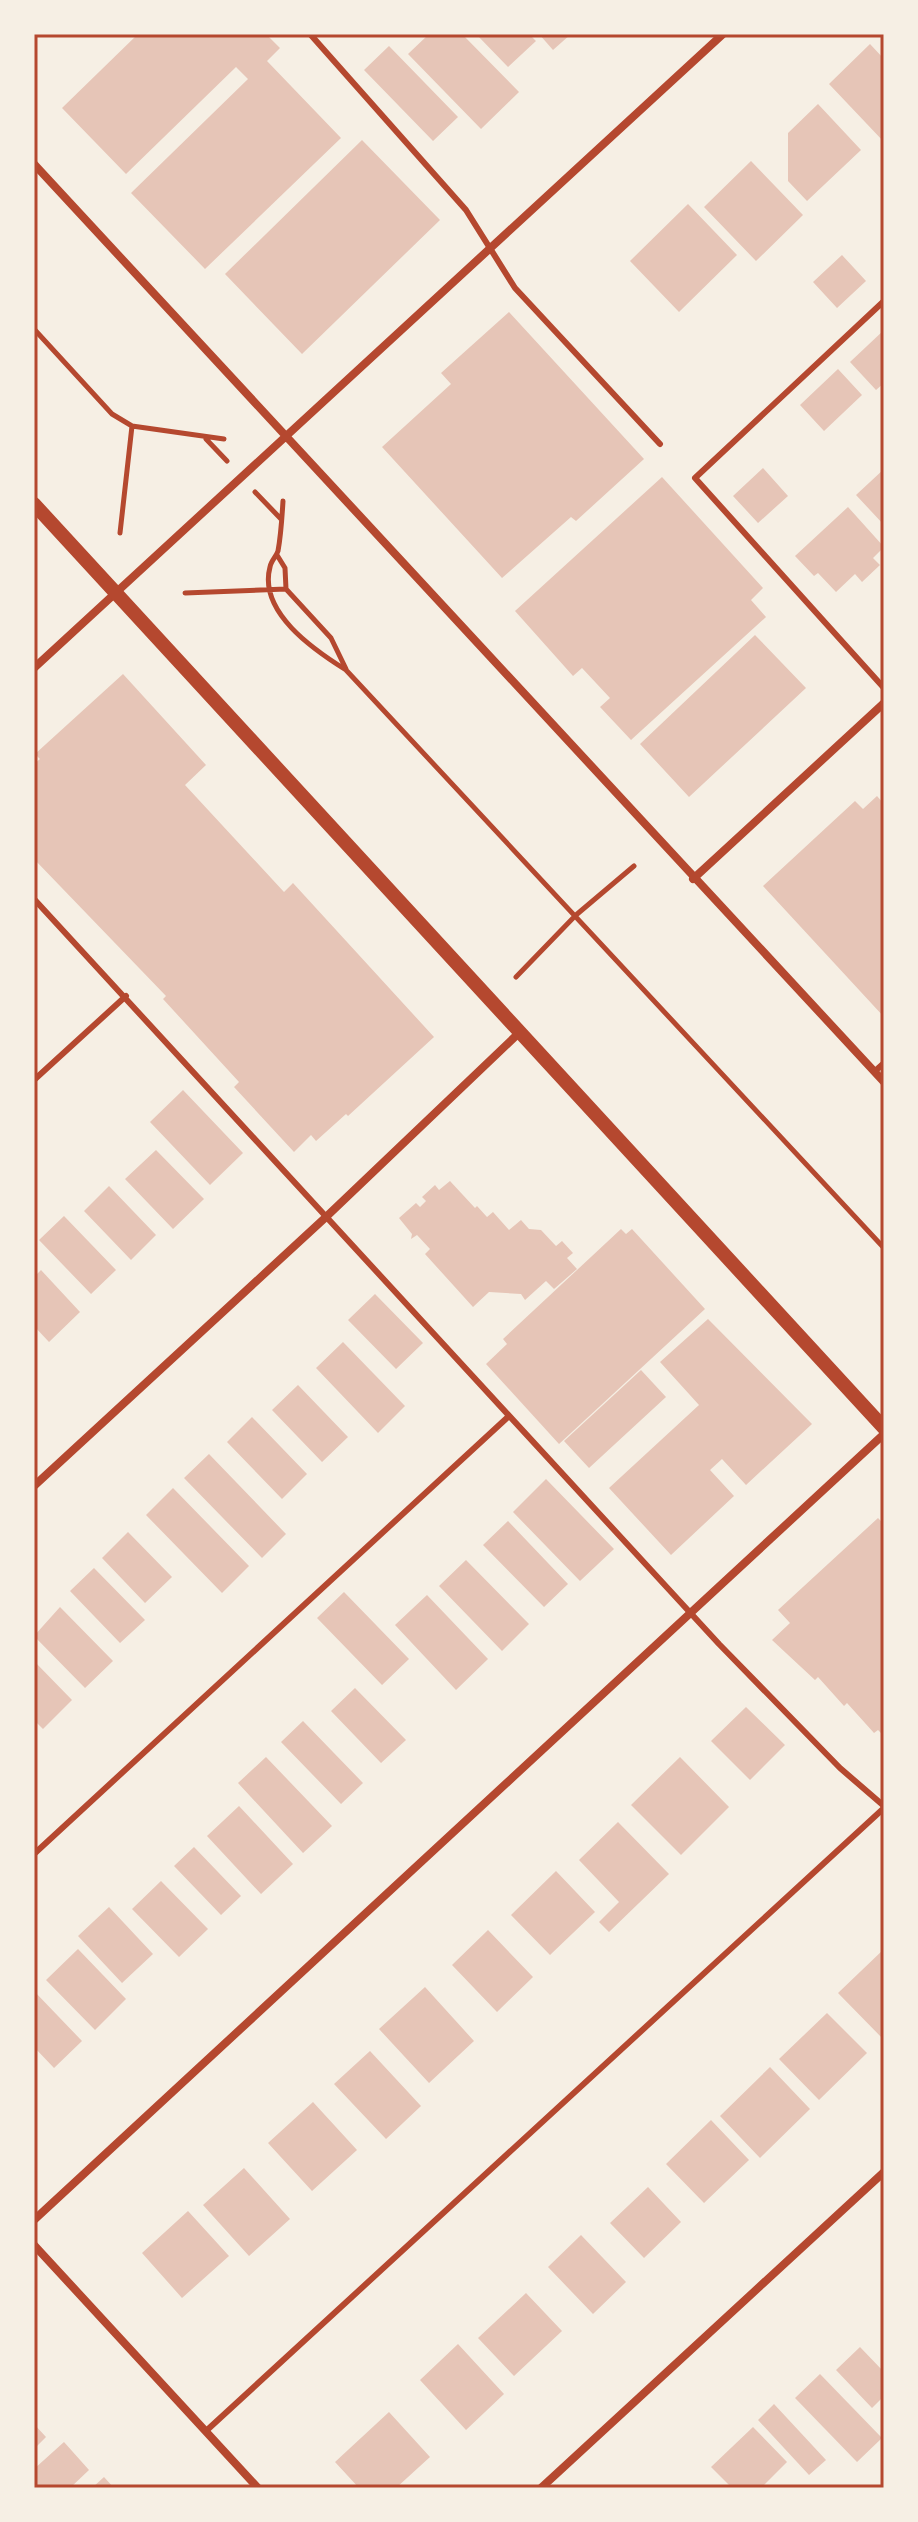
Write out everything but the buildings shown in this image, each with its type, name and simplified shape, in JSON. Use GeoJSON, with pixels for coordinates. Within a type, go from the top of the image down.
{"type":"FeatureCollection","features":[{"type":"Feature","properties":{"kind":"street"},"geometry":{"type":"LineString","coordinates":[[34,668],[723,34]]}},
{"type":"Feature","properties":{"kind":"street"},"geometry":{"type":"LineString","coordinates":[[34,164],[884,1082]]}},
{"type":"Feature","properties":{"kind":"street"},"geometry":{"type":"LineString","coordinates":[[34,504],[884,1428]]}},
{"type":"Feature","properties":{"kind":"street"},"geometry":{"type":"LineString","coordinates":[[693,879],[884,703]]}},
{"type":"Feature","properties":{"kind":"street"},"geometry":{"type":"LineString","coordinates":[[34,1486],[326,1217],[521,1031]]}},
{"type":"Feature","properties":{"kind":"street"},"geometry":{"type":"LineString","coordinates":[[34,2220],[884,1434]]}},
{"type":"Feature","properties":{"kind":"street"},"geometry":{"type":"LineString","coordinates":[[541,2488],[884,2172]]}},
{"type":"Feature","properties":{"kind":"street"},"geometry":{"type":"LineString","coordinates":[[34,2245],[258,2488]]}},
{"type":"Feature","properties":{"kind":"lane"},"geometry":{"type":"LineString","coordinates":[[310,34],[466,210],[515,288],[660,444]]}},
{"type":"Feature","properties":{"kind":"lane"},"geometry":{"type":"LineString","coordinates":[[884,301],[695,478],[884,688]]}},
{"type":"Feature","properties":{"kind":"lane"},"geometry":{"type":"LineString","coordinates":[[34,899],[690,1613],[808,1737],[884,1807],[206,2431]]}},
{"type":"Feature","properties":{"kind":"lane"},"geometry":{"type":"LineString","coordinates":[[34,1080],[126,996]]}},
{"type":"Feature","properties":{"kind":"lane"},"geometry":{"type":"LineString","coordinates":[[874,1072],[884,1063]]}},
{"type":"Feature","properties":{"kind":"lane"},"geometry":{"type":"LineString","coordinates":[[34,1854],[509,1416]]}},
{"type":"Feature","properties":{"kind":"path"},"geometry":{"type":"LineString","coordinates":[[34,329],[112,414],[132,426],[224,439]]}},
{"type":"Feature","properties":{"kind":"path"},"geometry":{"type":"LineString","coordinates":[[120,533],[132,426]]}},
{"type":"Feature","properties":{"kind":"path"},"geometry":{"type":"LineString","coordinates":[[205,438],[226,460]]}},
{"type":"Feature","properties":{"kind":"path"},"geometry":{"type":"LineString","coordinates":[[262,499],[282,520]]}},
{"type":"Feature","properties":{"kind":"path"},"geometry":{"type":"LineString","coordinates":[[283,501],[277,555],[270,567],[269,591],[274,606],[317,651],[346,670],[884,1248]]}},
{"type":"Feature","properties":{"kind":"path"},"geometry":{"type":"LineString","coordinates":[[277,555],[285,568],[286,589],[331,638],[346,670]]}},
{"type":"Feature","properties":{"kind":"path"},"geometry":{"type":"LineString","coordinates":[[185,593],[286,589]]}},
{"type":"Feature","properties":{"kind":"path"},"geometry":{"type":"LineString","coordinates":[[516,977],[576,915],[634,866]]}}]}
